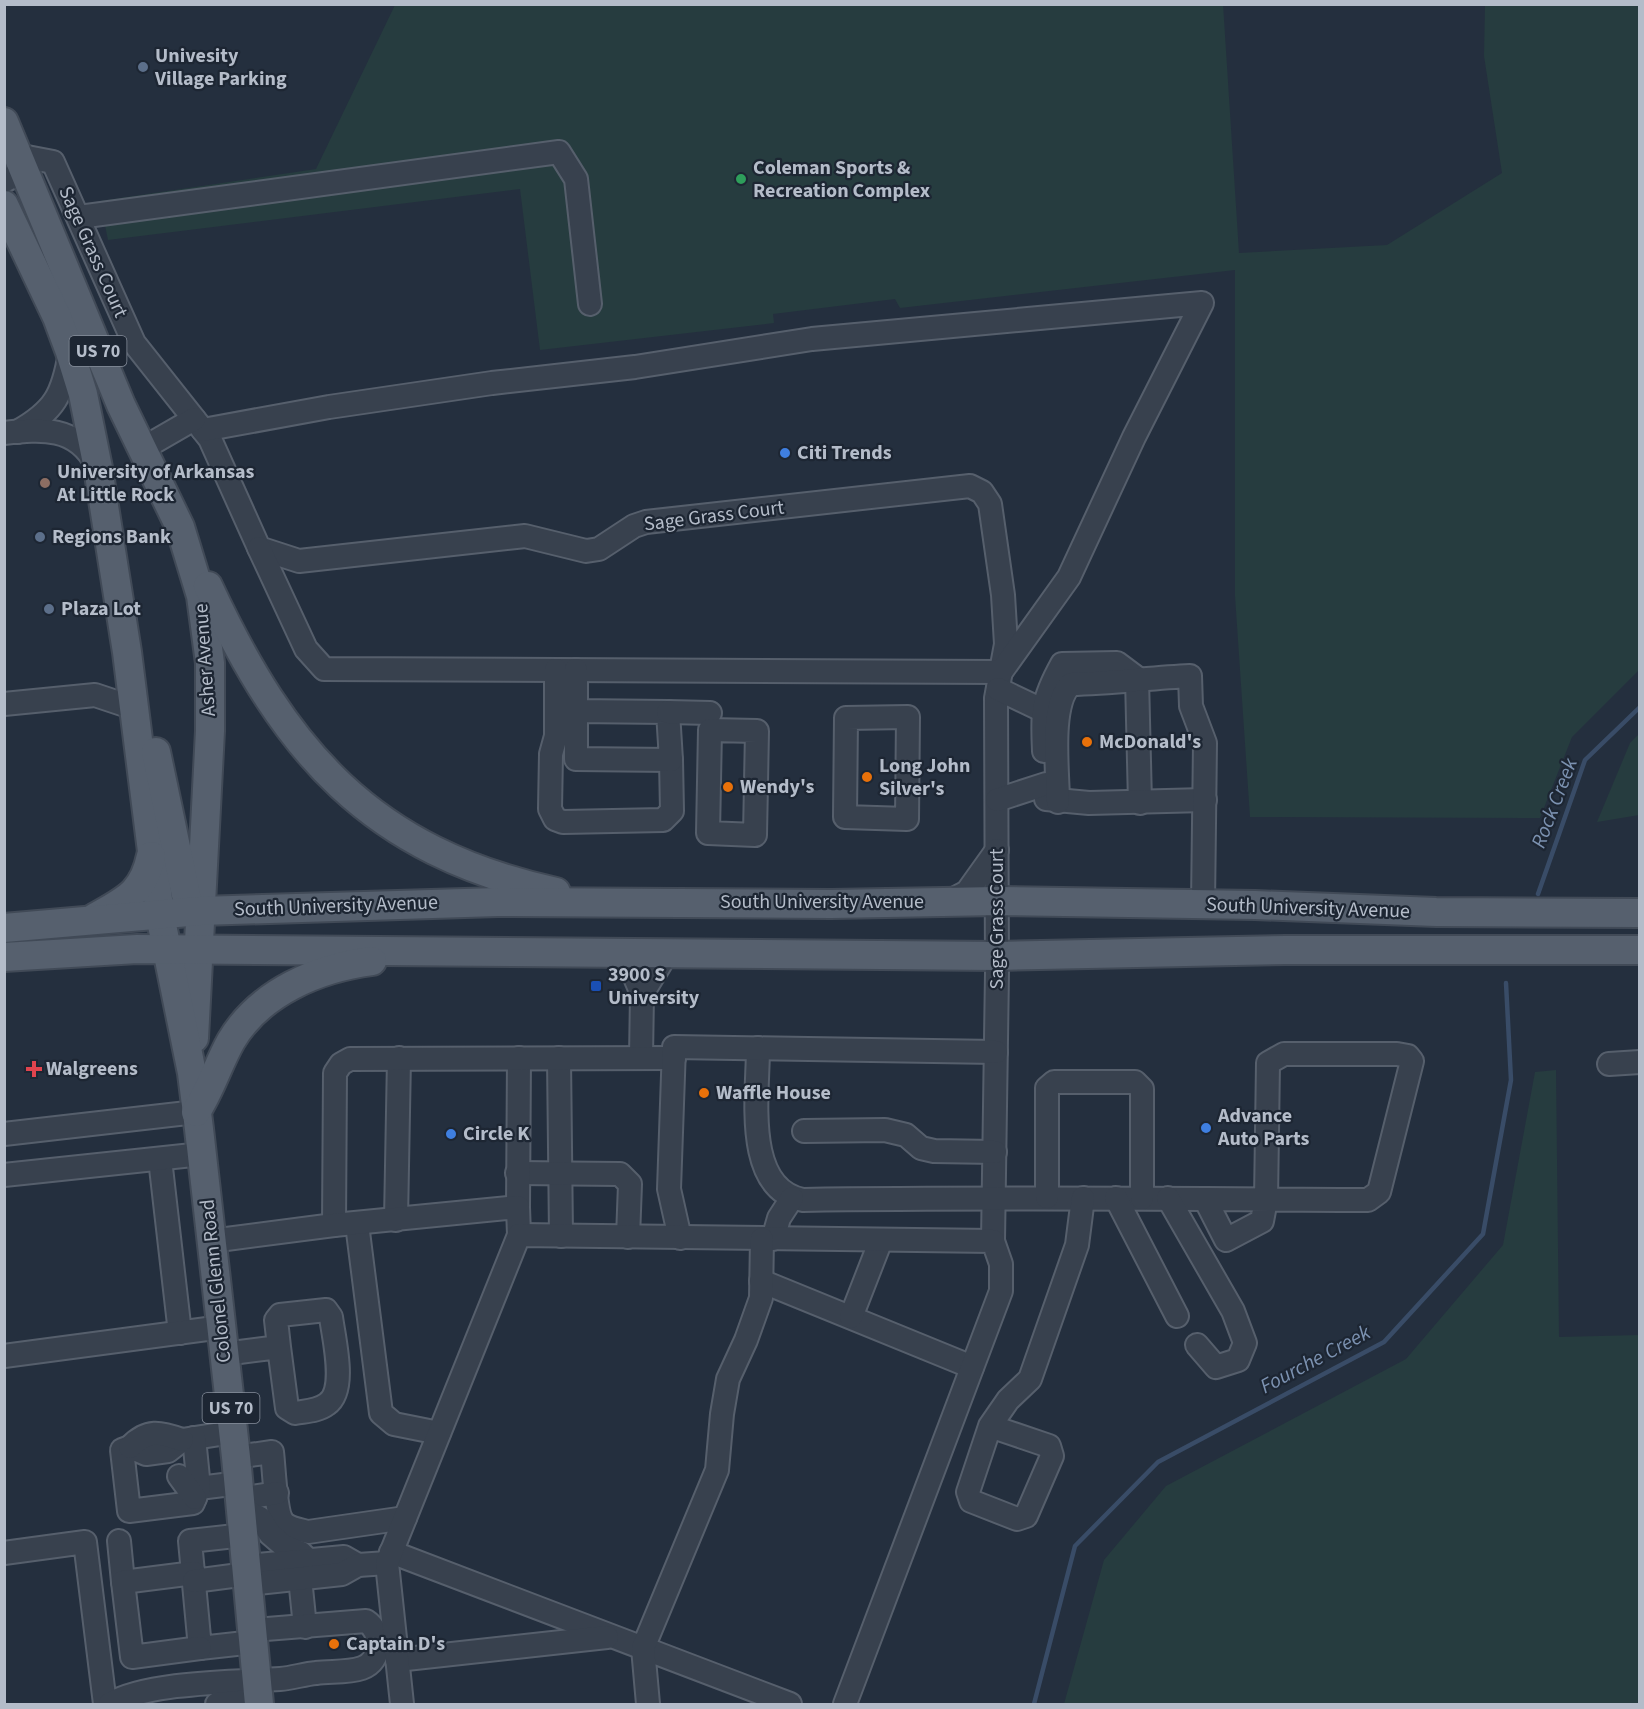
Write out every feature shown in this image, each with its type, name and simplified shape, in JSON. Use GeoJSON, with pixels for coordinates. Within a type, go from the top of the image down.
{"type":"FeatureCollection","features":[{"type":"Feature","properties":{"kind":"main road","name":"Asher Avenue"},"geometry":{"type":"LineString","coordinates":[[4,122],[13,165],[121,405],[180,527],[201,596],[210,663],[210,731],[195,911]]}},
{"type":"Feature","properties":{"kind":"main road","name":"US 70"},"geometry":{"type":"LineString","coordinates":[[4,205],[57,317],[83,394],[98,468],[127,652],[166,949]]}},
{"type":"Feature","properties":{"kind":"main road"},"geometry":{"type":"LineString","coordinates":[[180,527],[231,635],[271,703],[305,749],[346,791],[393,827],[450,858],[531,886],[644,903]]}},
{"type":"Feature","properties":{"kind":"main road"},"geometry":{"type":"LineString","coordinates":[[127,652],[146,707],[195,911]]}},
{"type":"Feature","properties":{"kind":"main road"},"geometry":{"type":"LineString","coordinates":[[87,922],[135,894],[148,869],[152,851]]}},
{"type":"Feature","properties":{"kind":"main road","name":"South University Avenue"},"geometry":{"type":"LineString","coordinates":[[4,928],[195,911],[498,902],[831,904],[998,901],[1203,904],[1436,912],[1640,913]]}},
{"type":"Feature","properties":{"kind":"main road","name":"Colonel Glenn Road"},"geometry":{"type":"LineString","coordinates":[[192,1073],[198,950],[195,911]]}},
{"type":"Feature","properties":{"kind":"main road","name":"South University Avenue"},"geometry":{"type":"LineString","coordinates":[[4,957],[166,949],[997,956],[1420,949],[1640,951]]}},
{"type":"Feature","properties":{"kind":"main road","name":"Colonel Glenn Road"},"geometry":{"type":"LineString","coordinates":[[166,949],[192,1073],[239,1486],[258,1694]]}},
{"type":"Feature","properties":{"kind":"main road"},"geometry":{"type":"LineString","coordinates":[[196,1112],[233,1038],[246,1020],[271,997],[315,975],[354,964],[439,952]]}},
{"type":"Feature","properties":{"kind":"street"},"geometry":{"type":"LineString","coordinates":[[79,217],[559,152],[576,179],[590,304]]}},
{"type":"Feature","properties":{"kind":"street","name":"Sage Grass Court"},"geometry":{"type":"LineString","coordinates":[[13,165],[53,162],[134,343],[210,439],[259,548],[299,561],[525,536],[586,551],[599,549],[634,526],[646,522],[970,486],[982,492],[990,504],[1003,595],[1006,644],[999,680],[993,1241],[1001,1264],[1001,1291],[845,1704]]}},
{"type":"Feature","properties":{"kind":"street"},"geometry":{"type":"LineString","coordinates":[[142,448],[198,425],[492,383],[635,367],[812,339],[1202,303],[1134,437],[1069,577],[999,680]]}},
{"type":"Feature","properties":{"kind":"street"},"geometry":{"type":"LineString","coordinates":[[11,432],[41,417],[58,397],[64,385],[70,352]]}},
{"type":"Feature","properties":{"kind":"street"},"geometry":{"type":"LineString","coordinates":[[11,432],[53,432],[73,438],[88,448],[98,468]]}},
{"type":"Feature","properties":{"kind":"street"},"geometry":{"type":"LineString","coordinates":[[259,548],[306,649],[324,669],[558,670],[999,680],[1042,710]]}},
{"type":"Feature","properties":{"kind":"street"},"geometry":{"type":"LineString","coordinates":[[95,695],[116,680],[127,652]]}},
{"type":"Feature","properties":{"kind":"street"},"geometry":{"type":"LineString","coordinates":[[1052,793],[1042,710],[1048,690],[1062,664],[1117,663],[1137,678]]}},
{"type":"Feature","properties":{"kind":"street"},"geometry":{"type":"LineString","coordinates":[[558,670],[576,711],[576,759],[670,760]]}},
{"type":"Feature","properties":{"kind":"street"},"geometry":{"type":"LineString","coordinates":[[558,670],[556,736],[551,754],[550,809],[555,819],[563,822],[663,820],[672,811],[668,712]]}},
{"type":"Feature","properties":{"kind":"street"},"geometry":{"type":"LineString","coordinates":[[1052,793],[1060,703],[1065,690],[1071,684],[1113,683],[1137,678],[1190,676],[1191,706],[1205,743],[1203,904]]}},
{"type":"Feature","properties":{"kind":"street"},"geometry":{"type":"LineString","coordinates":[[1137,678],[1140,803]]}},
{"type":"Feature","properties":{"kind":"street"},"geometry":{"type":"LineString","coordinates":[[4,704],[95,695],[134,708]]}},
{"type":"Feature","properties":{"kind":"street"},"geometry":{"type":"LineString","coordinates":[[576,711],[710,713]]}},
{"type":"Feature","properties":{"kind":"street"},"geometry":{"type":"LineString","coordinates":[[908,717],[907,819],[845,817],[846,718],[908,717]]}},
{"type":"Feature","properties":{"kind":"street"},"geometry":{"type":"LineString","coordinates":[[710,730],[757,731],[755,835],[708,833],[710,730]]}},
{"type":"Feature","properties":{"kind":"street"},"geometry":{"type":"LineString","coordinates":[[997,800],[1052,793],[1140,803],[1205,800]]}},
{"type":"Feature","properties":{"kind":"street"},"geometry":{"type":"LineString","coordinates":[[950,901],[967,892],[997,850]]}},
{"type":"Feature","properties":{"kind":"street"},"geometry":{"type":"LineString","coordinates":[[624,952],[642,994],[641,1058]]}},
{"type":"Feature","properties":{"kind":"street"},"geometry":{"type":"LineString","coordinates":[[642,994],[667,952]]}},
{"type":"Feature","properties":{"kind":"street"},"geometry":{"type":"LineString","coordinates":[[680,1238],[669,1189],[674,1047],[996,1052]]}},
{"type":"Feature","properties":{"kind":"street"},"geometry":{"type":"LineString","coordinates":[[758,1048],[758,1140],[762,1165],[772,1184],[786,1193],[994,1197],[1168,1198],[1266,1200],[1368,1200],[1379,1192],[1412,1061],[1408,1056],[1284,1054],[1269,1063],[1266,1200],[1262,1221],[1226,1240],[1205,1199]]}},
{"type":"Feature","properties":{"kind":"street"},"geometry":{"type":"LineString","coordinates":[[396,1220],[399,1058]]}},
{"type":"Feature","properties":{"kind":"street"},"geometry":{"type":"LineString","coordinates":[[402,1704],[389,1557],[519,1235],[517,1173],[519,1058]]}},
{"type":"Feature","properties":{"kind":"street"},"geometry":{"type":"LineString","coordinates":[[559,1058],[561,1236]]}},
{"type":"Feature","properties":{"kind":"street"},"geometry":{"type":"LineString","coordinates":[[334,1225],[335,1073],[341,1064],[350,1059],[674,1058]]}},
{"type":"Feature","properties":{"kind":"street"},"geometry":{"type":"LineString","coordinates":[[1609,1064],[1640,1062]]}},
{"type":"Feature","properties":{"kind":"street"},"geometry":{"type":"LineString","coordinates":[[1047,1197],[1047,1088],[1054,1082],[1135,1082],[1143,1089],[1142,1198]]}},
{"type":"Feature","properties":{"kind":"street"},"geometry":{"type":"LineString","coordinates":[[4,1134],[196,1112]]}},
{"type":"Feature","properties":{"kind":"street"},"geometry":{"type":"LineString","coordinates":[[804,1131],[885,1130],[906,1135],[921,1148],[934,1151],[995,1152]]}},
{"type":"Feature","properties":{"kind":"street"},"geometry":{"type":"LineString","coordinates":[[4,1175],[202,1154]]}},
{"type":"Feature","properties":{"kind":"street"},"geometry":{"type":"LineString","coordinates":[[159,1159],[180,1333]]}},
{"type":"Feature","properties":{"kind":"street"},"geometry":{"type":"LineString","coordinates":[[517,1173],[620,1174],[630,1184],[628,1237]]}},
{"type":"Feature","properties":{"kind":"street"},"geometry":{"type":"LineString","coordinates":[[648,1704],[643,1648],[717,1470],[722,1414],[728,1380],[746,1340],[760,1298],[768,1239],[779,1218],[786,1193]]}},
{"type":"Feature","properties":{"kind":"street"},"geometry":{"type":"LineString","coordinates":[[990,1426],[1008,1400],[1030,1379],[1077,1245],[1083,1198]]}},
{"type":"Feature","properties":{"kind":"street"},"geometry":{"type":"LineString","coordinates":[[1116,1198],[1177,1316]]}},
{"type":"Feature","properties":{"kind":"street"},"geometry":{"type":"LineString","coordinates":[[1168,1198],[1233,1311],[1245,1343],[1238,1360],[1216,1366],[1197,1345]]}},
{"type":"Feature","properties":{"kind":"street"},"geometry":{"type":"LineString","coordinates":[[211,1241],[334,1225],[518,1207]]}},
{"type":"Feature","properties":{"kind":"street"},"geometry":{"type":"LineString","coordinates":[[357,1224],[381,1413],[394,1424],[439,1433]]}},
{"type":"Feature","properties":{"kind":"street"},"geometry":{"type":"LineString","coordinates":[[519,1235],[993,1241]]}},
{"type":"Feature","properties":{"kind":"street"},"geometry":{"type":"LineString","coordinates":[[851,1317],[881,1240]]}},
{"type":"Feature","properties":{"kind":"street"},"geometry":{"type":"LineString","coordinates":[[761,1281],[972,1367]]}},
{"type":"Feature","properties":{"kind":"street"},"geometry":{"type":"LineString","coordinates":[[326,1310],[332,1321],[339,1384],[336,1395],[320,1409],[295,1413],[287,1408],[276,1320],[280,1315],[326,1310]]}},
{"type":"Feature","properties":{"kind":"street"},"geometry":{"type":"LineString","coordinates":[[332,1321],[369,1316]]}},
{"type":"Feature","properties":{"kind":"street"},"geometry":{"type":"LineString","coordinates":[[4,1356],[180,1333],[223,1341],[279,1347]]}},
{"type":"Feature","properties":{"kind":"street"},"geometry":{"type":"LineString","coordinates":[[181,1452],[197,1493],[193,1503],[129,1511],[122,1450],[130,1447],[140,1436],[163,1433],[181,1452],[239,1486],[270,1534],[284,1546],[301,1553],[304,1569],[301,1624]]}},
{"type":"Feature","properties":{"kind":"street"},"geometry":{"type":"LineString","coordinates":[[181,1452],[197,1493]]}},
{"type":"Feature","properties":{"kind":"street"},"geometry":{"type":"LineString","coordinates":[[201,1648],[190,1540],[272,1452],[279,1514],[284,1524],[308,1532],[405,1518]]}},
{"type":"Feature","properties":{"kind":"street"},"geometry":{"type":"LineString","coordinates":[[197,1493],[239,1486],[277,1493]]}},
{"type":"Feature","properties":{"kind":"street"},"geometry":{"type":"LineString","coordinates":[[119,1541],[132,1657],[201,1648],[301,1624],[366,1621],[373,1626],[378,1638],[378,1651],[363,1668],[295,1677],[258,1694],[217,1704]]}},
{"type":"Feature","properties":{"kind":"street"},"geometry":{"type":"LineString","coordinates":[[4,1553],[85,1542],[105,1704]]}},
{"type":"Feature","properties":{"kind":"street"},"geometry":{"type":"LineString","coordinates":[[123,1582],[248,1575],[304,1569],[342,1574],[358,1565],[389,1557],[612,1636],[790,1704]]}},
{"type":"Feature","properties":{"kind":"street"},"geometry":{"type":"LineString","coordinates":[[397,1660],[612,1636]]}},
{"type":"Feature","properties":{"kind":"street"},"geometry":{"type":"LineString","coordinates":[[110,1704],[132,1693],[258,1694]]}},
{"type":"Feature","properties":{"kind":"green space"},"geometry":{"type":"Polygon","coordinates":[[[1223,4],[1239,253],[1387,245],[1502,173],[1484,56],[1485,5],[1639,5],[1639,670],[1572,737],[1540,818],[1250,817],[1235,596],[1235,270],[900,308],[895,299],[773,314],[774,323],[540,350],[520,189],[108,240],[100,201],[316,169],[395,5],[1223,4]]]}},
{"type":"Feature","properties":{"kind":"green space"},"geometry":{"type":"Polygon","coordinates":[[[1639,734],[1639,815],[1597,822],[1630,743],[1639,734]]]}},
{"type":"Feature","properties":{"kind":"green space"},"geometry":{"type":"Polygon","coordinates":[[[1556,1070],[1559,1337],[1639,1335],[1639,1704],[1064,1704],[1104,1560],[1166,1486],[1406,1359],[1503,1245],[1535,1072],[1556,1070]]]}},
{"type":"Feature","properties":{"kind":"waterway","name":"Rock Creek"},"geometry":{"type":"LineString","coordinates":[[1538,894],[1585,760],[1640,707]]}},
{"type":"Feature","properties":{"kind":"waterway","name":"Fourche Creek"},"geometry":{"type":"LineString","coordinates":[[1034,1704],[1075,1546],[1158,1462],[1384,1342],[1483,1234],[1511,1080],[1506,983]]}},
{"type":"Feature","properties":{"kind":"place","name":"Univesity Village Parking"},"geometry":{"type":"Point","coordinates":[143,67]}},
{"type":"Feature","properties":{"kind":"place","name":"Coleman Sports & Recreation Complex"},"geometry":{"type":"Point","coordinates":[741,179]}},
{"type":"Feature","properties":{"kind":"place","name":"Citi Trends"},"geometry":{"type":"Point","coordinates":[785,453]}},
{"type":"Feature","properties":{"kind":"place","name":"University of Arkansas At Little Rock"},"geometry":{"type":"Point","coordinates":[45,483]}},
{"type":"Feature","properties":{"kind":"place","name":"Regions Bank"},"geometry":{"type":"Point","coordinates":[40,537]}},
{"type":"Feature","properties":{"kind":"place","name":"Plaza Lot"},"geometry":{"type":"Point","coordinates":[49,609]}},
{"type":"Feature","properties":{"kind":"place","name":"McDonald's"},"geometry":{"type":"Point","coordinates":[1087,742]}},
{"type":"Feature","properties":{"kind":"place","name":"Long John Silver's"},"geometry":{"type":"Point","coordinates":[867,777]}},
{"type":"Feature","properties":{"kind":"place","name":"Wendy's"},"geometry":{"type":"Point","coordinates":[728,787]}},
{"type":"Feature","properties":{"kind":"place","name":"3900 S University"},"geometry":{"type":"Point","coordinates":[596,986]}},
{"type":"Feature","properties":{"kind":"place","name":"Walgreens"},"geometry":{"type":"Point","coordinates":[34,1069]}},
{"type":"Feature","properties":{"kind":"place","name":"Waffle House"},"geometry":{"type":"Point","coordinates":[704,1093]}},
{"type":"Feature","properties":{"kind":"place","name":"Advance Auto Parts"},"geometry":{"type":"Point","coordinates":[1206,1128]}},
{"type":"Feature","properties":{"kind":"place","name":"Circle K"},"geometry":{"type":"Point","coordinates":[451,1134]}},
{"type":"Feature","properties":{"kind":"place","name":"Captain D's"},"geometry":{"type":"Point","coordinates":[334,1644]}}]}
